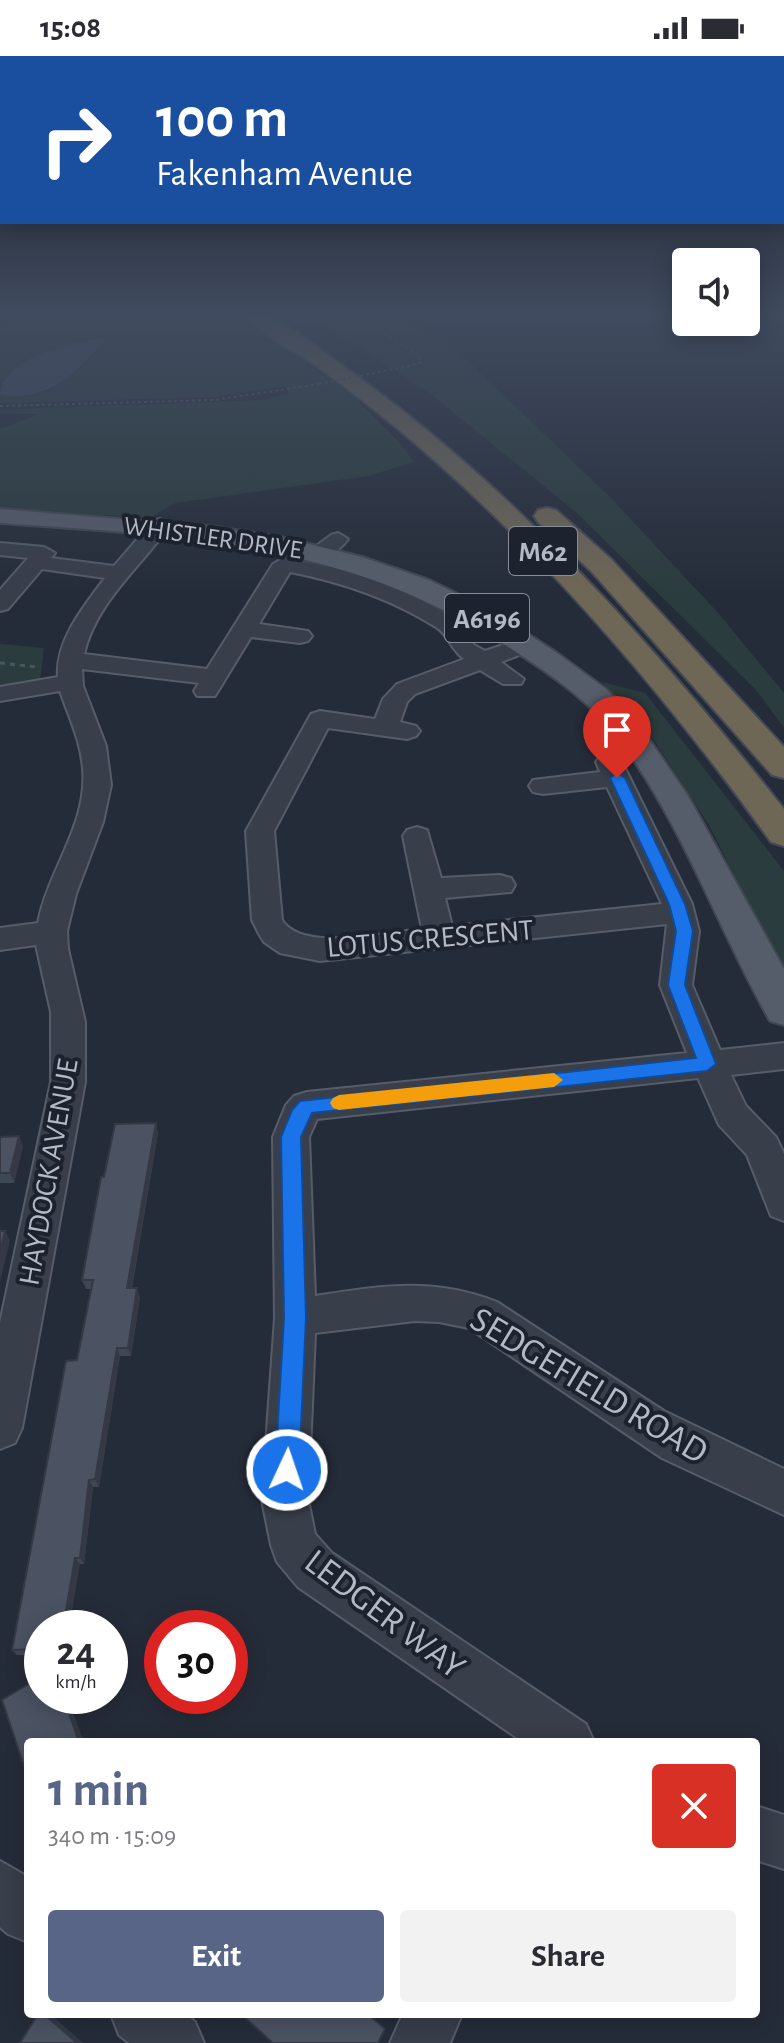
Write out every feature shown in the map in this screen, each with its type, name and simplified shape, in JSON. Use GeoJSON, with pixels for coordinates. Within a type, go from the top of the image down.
{"type":"FeatureCollection","features":[{"type":"Feature","properties":{"kind":"highway","name":"M62"},"geometry":{"type":"LineString","coordinates":[[385,409],[471,479],[562,571],[738,770],[784,834]]}},
{"type":"Feature","properties":{"kind":"highway","name":"M62"},"geometry":{"type":"LineString","coordinates":[[423,409],[601,565],[784,768]]}},
{"type":"Feature","properties":{"kind":"main road","name":"WHISTLER DRIVE"},"geometry":{"type":"LineString","coordinates":[[0,516],[160,525],[328,546],[449,599],[527,644],[590,691],[620,719],[652,761],[727,895],[784,1010]]}},
{"type":"Feature","properties":{"kind":"street"},"geometry":{"type":"LineString","coordinates":[[70,671],[82,626],[160,525]]}},
{"type":"Feature","properties":{"kind":"street"},"geometry":{"type":"LineString","coordinates":[[0,549],[44,553],[0,604]]}},
{"type":"Feature","properties":{"kind":"street"},"geometry":{"type":"LineString","coordinates":[[0,694],[70,671],[210,684],[284,564],[343,576],[401,599],[448,624],[460,644],[512,679]]}},
{"type":"Feature","properties":{"kind":"street"},"geometry":{"type":"LineString","coordinates":[[0,568],[32,567],[122,574]]}},
{"type":"Feature","properties":{"kind":"street"},"geometry":{"type":"LineString","coordinates":[[244,629],[309,637]]}},
{"type":"Feature","properties":{"kind":"street"},"geometry":{"type":"LineString","coordinates":[[481,661],[527,644]]}},
{"type":"Feature","properties":{"kind":"street","name":"LOTUS CRESCENT"},"geometry":{"type":"LineString","coordinates":[[481,661],[406,689],[395,699],[396,730],[320,719],[260,831],[267,920],[275,934],[291,945],[320,950],[677,913]]}},
{"type":"Feature","properties":{"kind":"street","name":"HAYDOCK AVENUE"},"geometry":{"type":"LineString","coordinates":[[0,1428],[12,1310],[68,1082],[68,1014],[54,960],[51,932],[62,889],[93,813],[97,785],[95,747],[70,671]]}},
{"type":"Feature","properties":{"kind":"street"},"geometry":{"type":"LineString","coordinates":[[543,786],[613,770],[677,904],[684,931],[676,985],[707,1064],[732,1115],[763,1147],[784,1205]]}},
{"type":"Feature","properties":{"kind":"street"},"geometry":{"type":"LineString","coordinates":[[417,836],[439,938]]}},
{"type":"Feature","properties":{"kind":"street"},"geometry":{"type":"LineString","coordinates":[[429,889],[500,885]]}},
{"type":"Feature","properties":{"kind":"street"},"geometry":{"type":"LineString","coordinates":[[0,939],[51,932]]}},
{"type":"Feature","properties":{"kind":"street"},"geometry":{"type":"LineString","coordinates":[[707,1064],[784,1056]]}},
{"type":"Feature","properties":{"kind":"street","name":"LEDGER WAY"},"geometry":{"type":"LineString","coordinates":[[560,1738],[315,1570],[294,1545],[285,1500],[295,1318],[291,1137],[299,1115],[307,1106],[707,1064]]}},
{"type":"Feature","properties":{"kind":"street","name":"SEDGEFIELD ROAD"},"geometry":{"type":"LineString","coordinates":[[295,1318],[428,1301],[463,1306],[483,1315],[668,1437],[784,1492]]}},
{"type":"Feature","properties":{"kind":"street"},"geometry":{"type":"LineString","coordinates":[[760,1834],[784,1842]]}},
{"type":"Feature","properties":{"kind":"street"},"geometry":{"type":"LineString","coordinates":[[0,1889],[24,1910]]}},
{"type":"Feature","properties":{"kind":"street"},"geometry":{"type":"LineString","coordinates":[[420,2043],[431,2018]]}},
{"type":"Feature","properties":{"kind":"shaded area"},"geometry":{"type":"Polygon","coordinates":[[[366,409],[414,462],[368,476],[175,503],[150,518],[0,509],[0,429],[40,414],[0,414],[0,410],[366,409]]]}},
{"type":"Feature","properties":{"kind":"shaded area"},"geometry":{"type":"Polygon","coordinates":[[[449,409],[518,409],[611,498],[719,614],[784,693],[784,728],[757,691],[577,513],[449,409]]]}},
{"type":"Feature","properties":{"kind":"shaded area"},"geometry":{"type":"Polygon","coordinates":[[[0,644],[44,648],[40,681],[0,687],[0,644]]]}},
{"type":"Feature","properties":{"kind":"shaded area"},"geometry":{"type":"Polygon","coordinates":[[[602,682],[645,693],[784,871],[784,973],[709,825],[647,730],[602,682]]]}},
{"type":"Feature","properties":{"kind":"building"},"geometry":{"type":"Polygon","coordinates":[[[156,1123],[127,1288],[137,1288],[128,1348],[117,1348],[95,1479],[89,1480],[80,1558],[75,1558],[66,1610],[24,1610],[24,1650],[12,1650],[66,1361],[77,1360],[93,1280],[82,1280],[101,1177],[104,1177],[115,1124],[156,1123]]]}},
{"type":"Feature","properties":{"kind":"building"},"geometry":{"type":"Polygon","coordinates":[[[19,1136],[10,1173],[0,1173],[0,1137],[19,1136]]]}},
{"type":"Feature","properties":{"kind":"building"},"geometry":{"type":"Polygon","coordinates":[[[0,1231],[5,1231],[0,1253],[0,1231]]]}},
{"type":"Feature","properties":{"kind":"building"},"geometry":{"type":"Polygon","coordinates":[[[24,1687],[24,1714],[69,1714],[78,1738],[24,1738],[24,1766],[2,1700],[24,1687]]]}},
{"type":"Feature","properties":{"kind":"building"},"geometry":{"type":"Polygon","coordinates":[[[36,2018],[49,2018],[77,2043],[20,2043],[36,2018]]]}},
{"type":"Feature","properties":{"kind":"building"},"geometry":{"type":"Polygon","coordinates":[[[245,2018],[373,2018],[385,2029],[378,2043],[273,2043],[245,2018]]]}},
{"type":"Feature","properties":{"kind":"slow traffic"},"geometry":{"type":"LineString","coordinates":[[339,1103],[554,1080]]}},
{"type":"Feature","properties":{"kind":"route"},"geometry":{"type":"LineString","coordinates":[[287,1470],[295,1318],[291,1137],[299,1115],[307,1106],[707,1064],[676,985],[684,931],[677,904],[617,778]]}}]}
